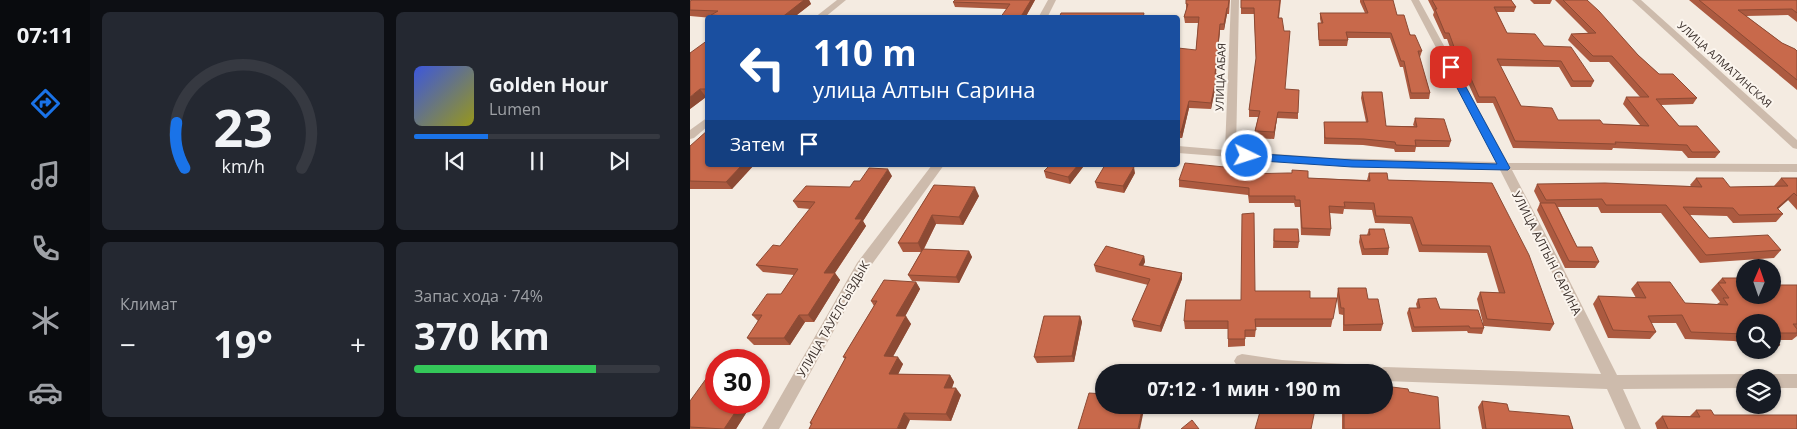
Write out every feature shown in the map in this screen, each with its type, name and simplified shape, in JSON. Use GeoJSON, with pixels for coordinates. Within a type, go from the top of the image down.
{"type":"FeatureCollection","features":[{"type":"Feature","properties":{"kind":"street"},"geometry":{"type":"LineString","coordinates":[[821,15],[842,0]]}},
{"type":"Feature","properties":{"kind":"street"},"geometry":{"type":"LineString","coordinates":[[1044,15],[1052,0]]}},
{"type":"Feature","properties":{"kind":"street","name":"УЛИЦА АБАЯ"},"geometry":{"type":"LineString","coordinates":[[1230,155],[1235,0]]}},
{"type":"Feature","properties":{"kind":"street","name":"УЛИЦА АЛТЫН САРИНА"},"geometry":{"type":"LineString","coordinates":[[1415,0],[1504,168],[1612,382],[1633,429]]}},
{"type":"Feature","properties":{"kind":"street","name":"УЛИЦА АЛМАТИНСКАЯ"},"geometry":{"type":"LineString","coordinates":[[1636,0],[1797,146]]}},
{"type":"Feature","properties":{"kind":"street"},"geometry":{"type":"LineString","coordinates":[[690,136],[705,123]]}},
{"type":"Feature","properties":{"kind":"street"},"geometry":{"type":"LineString","coordinates":[[1180,150],[1352,163],[1504,168],[1585,166],[1797,168]]}},
{"type":"Feature","properties":{"kind":"street","name":"УЛИЦА ТАУЕЛСЫЗДЫК"},"geometry":{"type":"LineString","coordinates":[[770,429],[862,267],[937,167]]}},
{"type":"Feature","properties":{"kind":"street"},"geometry":{"type":"LineString","coordinates":[[1242,361],[1262,364]]}},
{"type":"Feature","properties":{"kind":"street"},"geometry":{"type":"LineString","coordinates":[[1393,374],[1612,382],[1736,381]]}},
{"type":"Feature","properties":{"kind":"street"},"geometry":{"type":"LineString","coordinates":[[1781,381],[1797,381]]}},
{"type":"Feature","properties":{"kind":"building"},"geometry":{"type":"Polygon","coordinates":[[[804,0],[785,15],[711,15],[718,11],[690,10],[690,1],[804,0]]]}},
{"type":"Feature","properties":{"kind":"building"},"geometry":{"type":"Polygon","coordinates":[[[955,0],[1031,0],[1022,15],[1002,15],[1010,4],[953,2],[955,0]]]}},
{"type":"Feature","properties":{"kind":"building"},"geometry":{"type":"Polygon","coordinates":[[[1186,0],[1229,0],[1224,24],[1220,24],[1215,74],[1217,74],[1211,103],[1189,101],[1180,132],[1180,48],[1196,50],[1199,17],[1184,17],[1188,4],[1186,4],[1186,0]]]}},
{"type":"Feature","properties":{"kind":"building"},"geometry":{"type":"Polygon","coordinates":[[[1241,0],[1280,0],[1278,18],[1282,18],[1284,31],[1290,31],[1285,89],[1299,90],[1298,113],[1278,112],[1274,132],[1255,131],[1260,111],[1249,110],[1256,58],[1254,8],[1241,8],[1241,0]]]}},
{"type":"Feature","properties":{"kind":"building"},"geometry":{"type":"Polygon","coordinates":[[[1363,0],[1393,0],[1397,15],[1404,15],[1410,35],[1415,35],[1422,51],[1418,51],[1430,93],[1411,93],[1404,61],[1401,61],[1391,33],[1346,32],[1348,40],[1319,40],[1318,23],[1323,23],[1320,13],[1368,13],[1363,0]]]}},
{"type":"Feature","properties":{"kind":"building"},"geometry":{"type":"Polygon","coordinates":[[[1432,0],[1511,0],[1516,7],[1494,7],[1507,33],[1535,34],[1544,46],[1571,47],[1594,81],[1573,81],[1561,61],[1497,59],[1521,106],[1552,108],[1558,120],[1600,120],[1603,124],[1649,126],[1626,97],[1649,97],[1612,56],[1593,56],[1571,34],[1596,33],[1563,0],[1587,0],[1638,55],[1659,74],[1673,74],[1697,98],[1656,99],[1679,126],[1697,126],[1720,152],[1692,152],[1687,145],[1515,141],[1495,97],[1479,97],[1462,58],[1458,58],[1449,33],[1445,33],[1432,0]]]}},
{"type":"Feature","properties":{"kind":"building"},"geometry":{"type":"Polygon","coordinates":[[[1699,0],[1797,0],[1797,13],[1792,9],[1738,10],[1782,43],[1797,51],[1797,80],[1699,0]]]}},
{"type":"Feature","properties":{"kind":"building"},"geometry":{"type":"Polygon","coordinates":[[[1061,13],[1144,13],[1144,15],[1060,15],[1061,13]]]}},
{"type":"Feature","properties":{"kind":"building"},"geometry":{"type":"Polygon","coordinates":[[[705,42],[705,89],[700,89],[690,97],[690,53],[705,42]]]}},
{"type":"Feature","properties":{"kind":"building"},"geometry":{"type":"Polygon","coordinates":[[[1362,92],[1382,92],[1386,126],[1417,127],[1415,118],[1444,119],[1451,141],[1415,140],[1416,146],[1396,145],[1395,142],[1364,139],[1325,138],[1324,122],[1368,122],[1362,92]]]}},
{"type":"Feature","properties":{"kind":"building"},"geometry":{"type":"Polygon","coordinates":[[[705,133],[705,167],[740,167],[726,182],[690,181],[690,146],[705,133]]]}},
{"type":"Feature","properties":{"kind":"building"},"geometry":{"type":"Polygon","coordinates":[[[1185,163],[1244,169],[1243,174],[1292,173],[1292,170],[1308,171],[1308,178],[1370,181],[1369,173],[1387,173],[1388,180],[1492,183],[1529,255],[1554,324],[1487,319],[1480,292],[1505,293],[1490,246],[1422,245],[1412,217],[1376,216],[1374,203],[1344,202],[1345,207],[1329,206],[1331,229],[1302,228],[1300,200],[1295,200],[1295,196],[1249,196],[1249,188],[1179,180],[1185,163]]]}},
{"type":"Feature","properties":{"kind":"building"},"geometry":{"type":"Polygon","coordinates":[[[1048,167],[1076,167],[1068,177],[1044,171],[1048,167]]]}},
{"type":"Feature","properties":{"kind":"building"},"geometry":{"type":"Polygon","coordinates":[[[1104,167],[1134,167],[1123,186],[1095,182],[1104,167]]]}},
{"type":"Feature","properties":{"kind":"building"},"geometry":{"type":"Polygon","coordinates":[[[869,168],[888,169],[855,219],[862,219],[824,273],[835,273],[808,315],[799,315],[784,338],[747,338],[762,315],[752,315],[767,294],[781,294],[798,269],[756,265],[773,245],[780,246],[815,202],[793,201],[806,186],[850,187],[854,181],[860,181],[869,168]]]}},
{"type":"Feature","properties":{"kind":"building"},"geometry":{"type":"Polygon","coordinates":[[[1696,178],[1723,178],[1730,187],[1788,186],[1781,178],[1797,178],[1797,196],[1794,193],[1777,208],[1783,214],[1739,215],[1733,208],[1683,207],[1709,238],[1768,235],[1781,250],[1706,255],[1666,205],[1606,205],[1602,199],[1546,200],[1537,184],[1605,183],[1702,187],[1696,178]]]}},
{"type":"Feature","properties":{"kind":"building"},"geometry":{"type":"Polygon","coordinates":[[[934,185],[975,187],[959,217],[932,215],[918,243],[898,243],[934,185]]]}},
{"type":"Feature","properties":{"kind":"building"},"geometry":{"type":"Polygon","coordinates":[[[1540,203],[1555,203],[1577,247],[1592,247],[1599,262],[1569,261],[1540,203]]]}},
{"type":"Feature","properties":{"kind":"building"},"geometry":{"type":"Polygon","coordinates":[[[1254,213],[1255,291],[1310,291],[1310,298],[1337,298],[1333,319],[1255,319],[1256,330],[1245,330],[1245,339],[1228,339],[1228,321],[1184,321],[1186,300],[1241,300],[1242,214],[1254,213]]]}},
{"type":"Feature","properties":{"kind":"building"},"geometry":{"type":"Polygon","coordinates":[[[1274,229],[1298,229],[1299,242],[1274,241],[1274,229]]]}},
{"type":"Feature","properties":{"kind":"building"},"geometry":{"type":"Polygon","coordinates":[[[1369,229],[1384,229],[1389,248],[1364,249],[1360,235],[1370,235],[1369,229]]]}},
{"type":"Feature","properties":{"kind":"building"},"geometry":{"type":"Polygon","coordinates":[[[1106,246],[1144,256],[1139,265],[1182,273],[1160,326],[1132,320],[1150,279],[1094,265],[1106,246]]]}},
{"type":"Feature","properties":{"kind":"building"},"geometry":{"type":"Polygon","coordinates":[[[923,249],[969,251],[956,277],[908,275],[923,249]]]}},
{"type":"Feature","properties":{"kind":"building"},"geometry":{"type":"Polygon","coordinates":[[[1722,278],[1736,278],[1736,304],[1781,304],[1781,285],[1797,285],[1797,324],[1793,324],[1797,329],[1797,333],[1781,333],[1781,314],[1736,314],[1736,334],[1691,332],[1682,315],[1648,316],[1656,332],[1613,330],[1598,296],[1646,298],[1637,282],[1670,282],[1685,303],[1728,305],[1723,298],[1729,298],[1718,283],[1726,283],[1722,278]]]}},
{"type":"Feature","properties":{"kind":"building"},"geometry":{"type":"Polygon","coordinates":[[[884,280],[916,282],[896,316],[906,316],[884,356],[898,357],[889,374],[950,375],[944,388],[956,388],[946,414],[904,413],[897,429],[809,429],[812,423],[810,423],[846,357],[843,357],[877,301],[871,301],[884,280]]]}},
{"type":"Feature","properties":{"kind":"building"},"geometry":{"type":"Polygon","coordinates":[[[1338,288],[1366,288],[1368,299],[1378,299],[1383,324],[1344,325],[1344,308],[1341,308],[1338,288]]]}},
{"type":"Feature","properties":{"kind":"building"},"geometry":{"type":"Polygon","coordinates":[[[1436,298],[1440,309],[1478,310],[1484,328],[1470,328],[1469,326],[1414,327],[1409,308],[1420,308],[1418,299],[1436,298]]]}},
{"type":"Feature","properties":{"kind":"building"},"geometry":{"type":"Polygon","coordinates":[[[1044,316],[1080,316],[1072,356],[1034,357],[1044,316]]]}},
{"type":"Feature","properties":{"kind":"building"},"geometry":{"type":"Polygon","coordinates":[[[705,380],[705,414],[734,414],[724,429],[690,427],[690,401],[705,380]]]}},
{"type":"Feature","properties":{"kind":"building"},"geometry":{"type":"Polygon","coordinates":[[[1393,387],[1438,397],[1440,429],[1344,429],[1344,414],[1393,414],[1393,387]]]}},
{"type":"Feature","properties":{"kind":"building"},"geometry":{"type":"Polygon","coordinates":[[[1089,393],[1095,393],[1095,414],[1141,414],[1138,429],[1078,429],[1089,393]]]}},
{"type":"Feature","properties":{"kind":"building"},"geometry":{"type":"Polygon","coordinates":[[[1482,401],[1507,404],[1509,411],[1569,416],[1573,429],[1486,429],[1482,401]]]}},
{"type":"Feature","properties":{"kind":"building"},"geometry":{"type":"Polygon","coordinates":[[[1696,410],[1711,410],[1714,415],[1797,415],[1797,429],[1668,429],[1662,416],[1700,417],[1696,410]]]}},
{"type":"Feature","properties":{"kind":"building"},"geometry":{"type":"Polygon","coordinates":[[[1259,414],[1314,414],[1311,429],[1255,429],[1259,414]]]}},
{"type":"Feature","properties":{"kind":"building"},"geometry":{"type":"Polygon","coordinates":[[[1192,420],[1199,429],[1181,429],[1192,420]]]}},
{"type":"Feature","properties":{"kind":"route"},"geometry":{"type":"LineString","coordinates":[[1247,156],[1352,163],[1504,168],[1451,67]]}}]}
